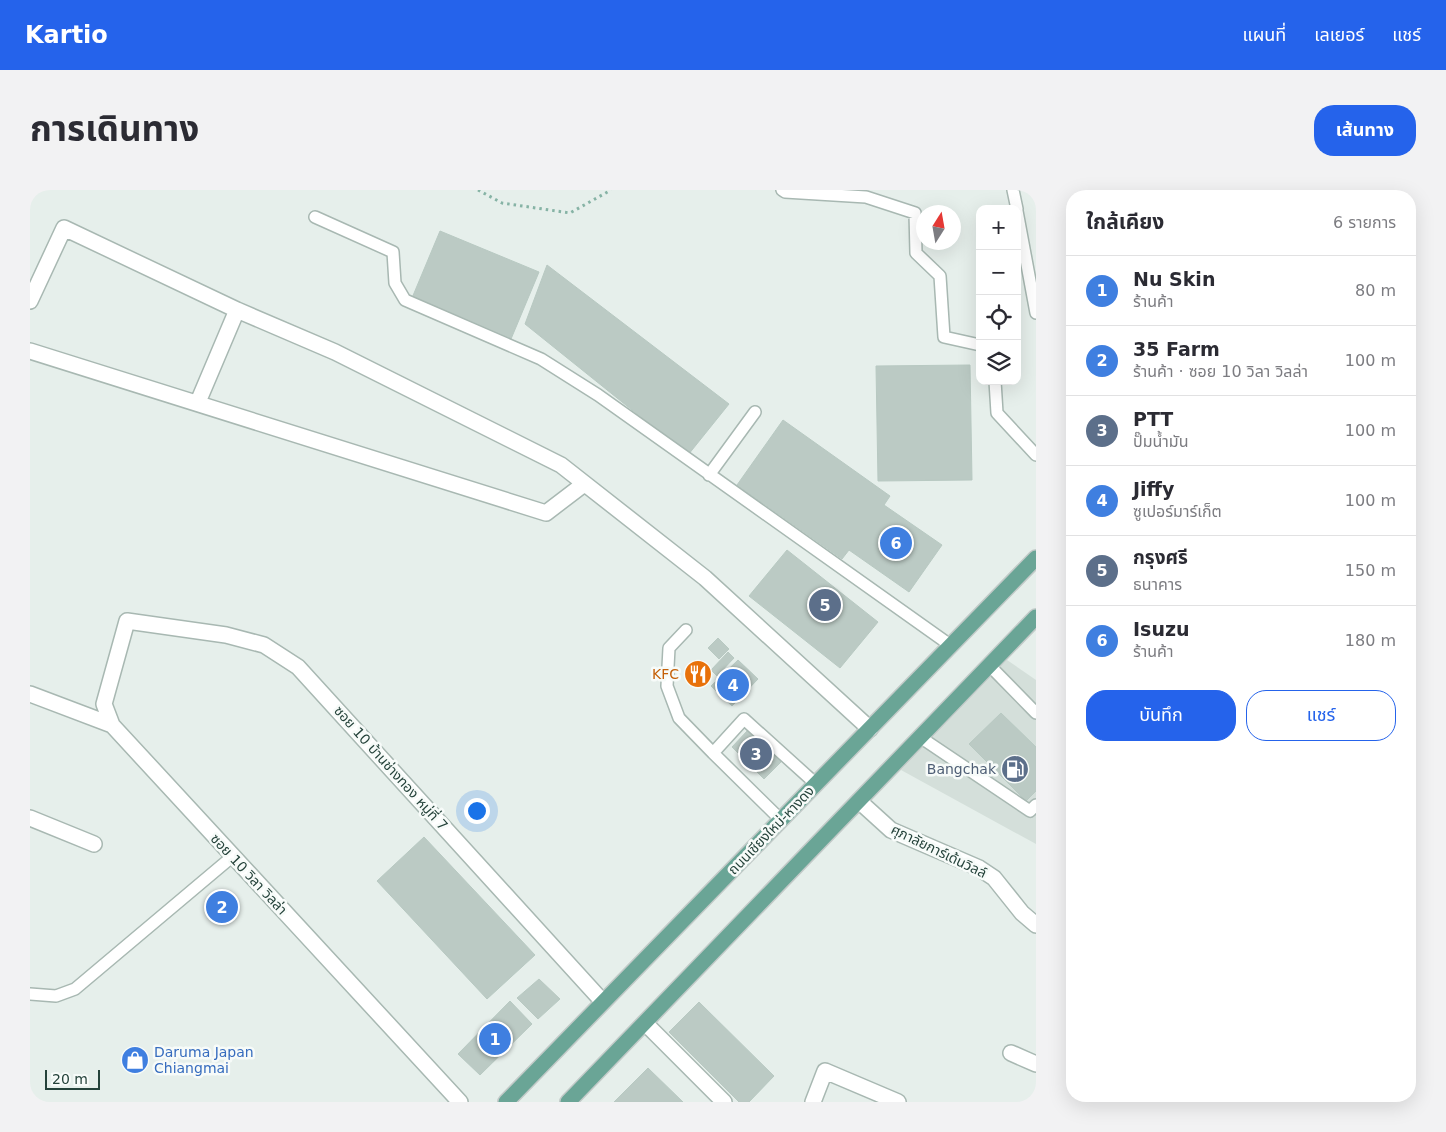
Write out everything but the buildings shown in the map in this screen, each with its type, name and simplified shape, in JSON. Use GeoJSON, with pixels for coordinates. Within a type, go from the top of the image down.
{"type":"FeatureCollection","features":[{"type":"Feature","properties":{"kind":"main road","name":"ถนนเชียงใหม่-หางดง"},"geometry":{"type":"LineString","coordinates":[[506,1102],[1036,558]]}},
{"type":"Feature","properties":{"kind":"main road"},"geometry":{"type":"LineString","coordinates":[[568,1102],[1036,617]]}},
{"type":"Feature","properties":{"kind":"street"},"geometry":{"type":"LineString","coordinates":[[30,301],[64,228],[237,310],[335,352],[552,461],[705,578],[870,728]]}},
{"type":"Feature","properties":{"kind":"street"},"geometry":{"type":"LineString","coordinates":[[198,402],[237,310]]}},
{"type":"Feature","properties":{"kind":"street"},"geometry":{"type":"LineString","coordinates":[[30,351],[198,402],[546,513],[584,484]]}},
{"type":"Feature","properties":{"kind":"street","name":"ซอย 10 วิลา วิลล่า"},"geometry":{"type":"LineString","coordinates":[[127,621],[104,704],[112,725],[460,1102]]}},
{"type":"Feature","properties":{"kind":"street","name":"ซอย 10 บ้านช่างทอง หมู่ที่ 7"},"geometry":{"type":"LineString","coordinates":[[127,621],[235,638],[264,646],[298,666],[603,1002]]}},
{"type":"Feature","properties":{"kind":"street"},"geometry":{"type":"LineString","coordinates":[[30,694],[112,725]]}},
{"type":"Feature","properties":{"kind":"street","name":"ศุภาลัยการ์เด้นวิลล์"},"geometry":{"type":"LineString","coordinates":[[859,801],[891,830],[979,868],[994,878],[1022,914],[1036,925]]}},
{"type":"Feature","properties":{"kind":"street"},"geometry":{"type":"LineString","coordinates":[[30,818],[94,844]]}},
{"type":"Feature","properties":{"kind":"street"},"geometry":{"type":"LineString","coordinates":[[645,1023],[724,1102]]}},
{"type":"Feature","properties":{"kind":"street"},"geometry":{"type":"LineString","coordinates":[[1011,1053],[1036,1064]]}},
{"type":"Feature","properties":{"kind":"street"},"geometry":{"type":"LineString","coordinates":[[813,1102],[825,1071],[898,1102]]}},
{"type":"Feature","properties":{"kind":"lane"},"geometry":{"type":"LineString","coordinates":[[782,190],[785,192],[866,197],[915,213],[916,253],[940,276],[944,337],[976,344]]}},
{"type":"Feature","properties":{"kind":"lane"},"geometry":{"type":"LineString","coordinates":[[1013,190],[1016,205]]}},
{"type":"Feature","properties":{"kind":"lane"},"geometry":{"type":"LineString","coordinates":[[315,217],[393,252],[395,283],[401,295],[409,302],[541,359],[598,395],[950,646]]}},
{"type":"Feature","properties":{"kind":"lane"},"geometry":{"type":"LineString","coordinates":[[1021,232],[1036,313]]}},
{"type":"Feature","properties":{"kind":"lane"},"geometry":{"type":"LineString","coordinates":[[995,385],[997,413],[1036,456]]}},
{"type":"Feature","properties":{"kind":"lane"},"geometry":{"type":"LineString","coordinates":[[709,475],[755,412]]}},
{"type":"Feature","properties":{"kind":"lane"},"geometry":{"type":"LineString","coordinates":[[686,630],[669,648],[668,686],[679,718],[781,820]]}},
{"type":"Feature","properties":{"kind":"lane"},"geometry":{"type":"LineString","coordinates":[[990,665],[1036,713]]}},
{"type":"Feature","properties":{"kind":"lane"},"geometry":{"type":"LineString","coordinates":[[712,753],[744,719],[816,784]]}},
{"type":"Feature","properties":{"kind":"lane"},"geometry":{"type":"LineString","coordinates":[[920,736],[1030,811],[1036,805]]}},
{"type":"Feature","properties":{"kind":"lane"},"geometry":{"type":"LineString","coordinates":[[30,994],[56,996],[74,989],[233,856]]}},
{"type":"Feature","properties":{"kind":"path"},"geometry":{"type":"LineString","coordinates":[[478,190],[502,203],[570,213],[611,190]]}},
{"type":"Feature","properties":{"kind":"shaded area"},"geometry":{"type":"Polygon","coordinates":[[[1007,660],[1036,680],[1036,844],[901,770],[1007,660]]]}},
{"type":"Feature","properties":{"kind":"place","name":"Isuzu"},"geometry":{"type":"Point","coordinates":[896,543]}},
{"type":"Feature","properties":{"kind":"place","name":"กรุงศรี"},"geometry":{"type":"Point","coordinates":[825,605]}},
{"type":"Feature","properties":{"kind":"place","name":"KFC"},"geometry":{"type":"Point","coordinates":[698,674]}},
{"type":"Feature","properties":{"kind":"place","name":"Jiffy"},"geometry":{"type":"Point","coordinates":[733,685]}},
{"type":"Feature","properties":{"kind":"place","name":"PTT"},"geometry":{"type":"Point","coordinates":[756,754]}},
{"type":"Feature","properties":{"kind":"place","name":"Bangchak"},"geometry":{"type":"Point","coordinates":[1015,769]}},
{"type":"Feature","properties":{"kind":"place","name":"35 Farm"},"geometry":{"type":"Point","coordinates":[222,907]}},
{"type":"Feature","properties":{"kind":"place","name":"Nu Skin"},"geometry":{"type":"Point","coordinates":[495,1039]}},
{"type":"Feature","properties":{"kind":"place","name":"Daruma Japan Chiangmai"},"geometry":{"type":"Point","coordinates":[135,1060]}}]}
